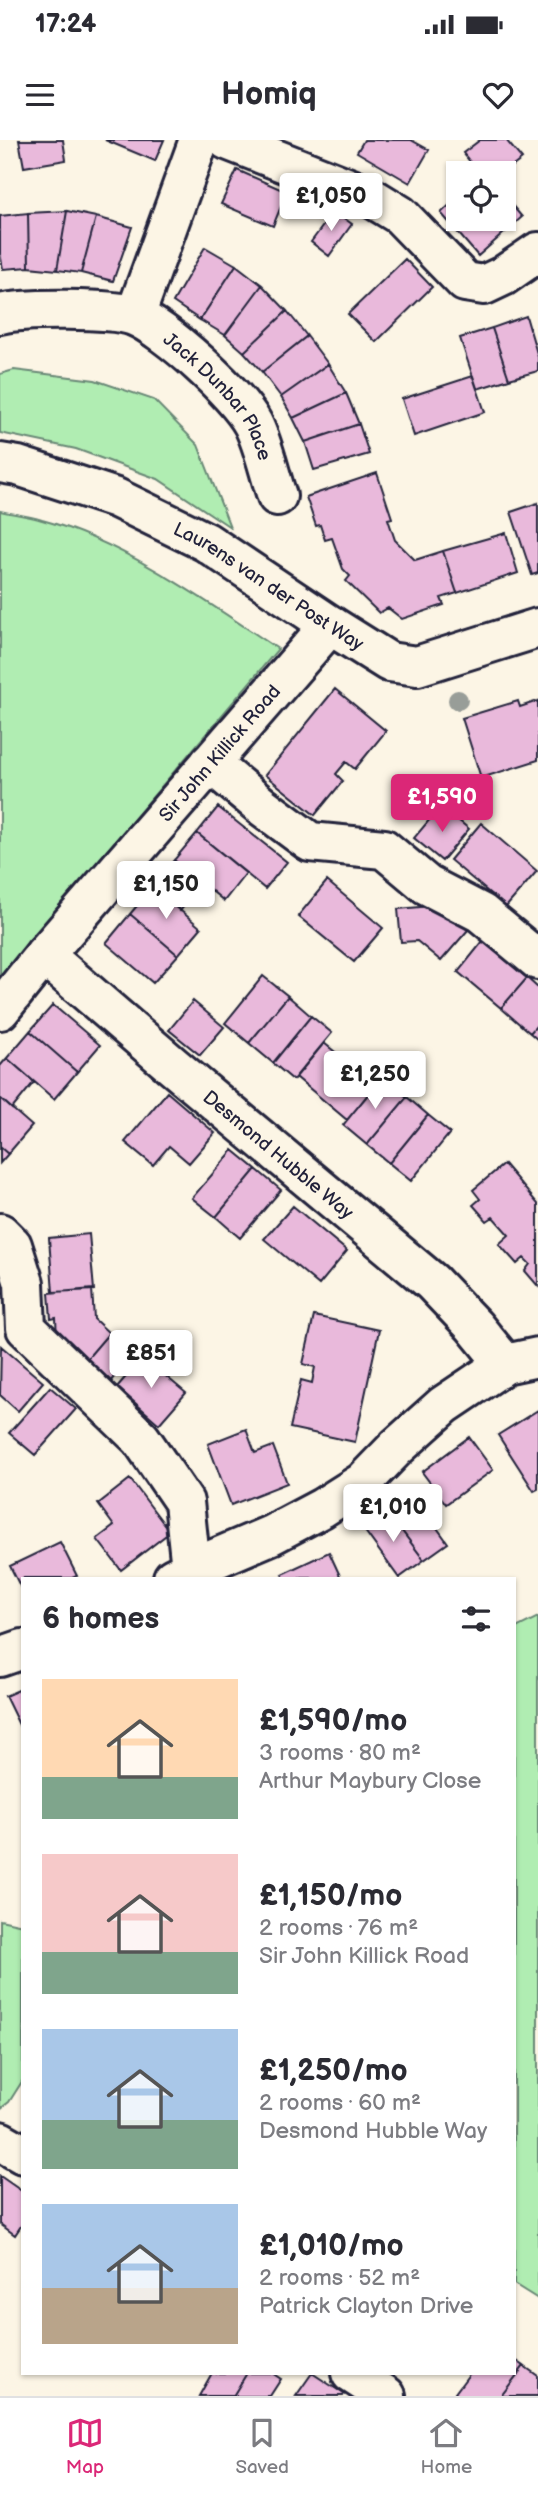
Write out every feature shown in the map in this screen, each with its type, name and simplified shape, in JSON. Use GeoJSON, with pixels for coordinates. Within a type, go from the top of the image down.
{"type":"FeatureCollection","features":[{"type":"Feature","properties":{"kind":"street"},"geometry":{"type":"LineString","coordinates":[[135,316],[199,140]]}},
{"type":"Feature","properties":{"kind":"street"},"geometry":{"type":"LineString","coordinates":[[227,140],[356,191],[400,215],[465,282],[484,285],[503,276],[538,252]]}},
{"type":"Feature","properties":{"kind":"street","name":"Jack Dunbar Place"},"geometry":{"type":"LineString","coordinates":[[0,314],[77,310],[113,311],[135,316],[212,373],[252,423],[277,496]]}},
{"type":"Feature","properties":{"kind":"street","name":"Laurens van der Post Way"},"geometry":{"type":"LineString","coordinates":[[0,463],[18,466],[116,498],[206,542],[389,662],[417,666],[538,628]]}},
{"type":"Feature","properties":{"kind":"street","name":"Sir John Killick Road"},"geometry":{"type":"LineString","coordinates":[[0,1010],[44,955],[330,625]]}},
{"type":"Feature","properties":{"kind":"street"},"geometry":{"type":"LineString","coordinates":[[210,763],[310,842],[384,849],[427,885],[481,913],[538,960]]}},
{"type":"Feature","properties":{"kind":"street","name":"Desmond Hubble Way"},"geometry":{"type":"LineString","coordinates":[[44,955],[432,1282],[474,1326],[522,1360]]}},
{"type":"Feature","properties":{"kind":"street"},"geometry":{"type":"LineString","coordinates":[[0,1233],[12,1245],[24,1283],[26,1328],[141,1439],[184,1502],[182,1574],[271,1535],[322,1508],[363,1482],[444,1405],[522,1360]]}},
{"type":"Feature","properties":{"kind":"street"},"geometry":{"type":"LineString","coordinates":[[0,1657],[21,1649]]}},
{"type":"Feature","properties":{"kind":"street"},"geometry":{"type":"LineString","coordinates":[[0,2141],[21,2153]]}},
{"type":"Feature","properties":{"kind":"street"},"geometry":{"type":"LineString","coordinates":[[354,2375],[386,2396]]}},
{"type":"Feature","properties":{"kind":"green space"},"geometry":{"type":"Polygon","coordinates":[[[14,370],[95,380],[154,400],[198,445],[230,527],[158,479],[76,449],[0,433],[0,374],[14,370]]]}},
{"type":"Feature","properties":{"kind":"green space"},"geometry":{"type":"Polygon","coordinates":[[[0,511],[72,530],[134,558],[278,649],[0,977],[0,511]]]}},
{"type":"Feature","properties":{"kind":"green space"},"geometry":{"type":"Polygon","coordinates":[[[538,1617],[538,2299],[516,2285],[516,1628],[538,1617]]]}},
{"type":"Feature","properties":{"kind":"green space"},"geometry":{"type":"Polygon","coordinates":[[[0,1920],[21,1925],[21,2083],[9,2102],[0,2109],[0,1920]]]}},
{"type":"Feature","properties":{"kind":"building"},"geometry":{"type":"Polygon","coordinates":[[[19,140],[63,140],[66,160],[24,167],[19,140]]]}},
{"type":"Feature","properties":{"kind":"building"},"geometry":{"type":"Polygon","coordinates":[[[105,140],[164,140],[155,161],[105,140]]]}},
{"type":"Feature","properties":{"kind":"building"},"geometry":{"type":"Polygon","coordinates":[[[364,140],[411,140],[429,150],[410,183],[357,152],[364,140]]]}},
{"type":"Feature","properties":{"kind":"building"},"geometry":{"type":"Polygon","coordinates":[[[480,140],[506,140],[522,159],[516,164],[516,161],[469,161],[463,153],[480,140]]]}},
{"type":"Feature","properties":{"kind":"building"},"geometry":{"type":"Polygon","coordinates":[[[237,170],[287,192],[273,226],[221,204],[237,170]]]}},
{"type":"Feature","properties":{"kind":"building"},"geometry":{"type":"Polygon","coordinates":[[[516,210],[522,217],[516,222],[516,210]]]}},
{"type":"Feature","properties":{"kind":"building"},"geometry":{"type":"Polygon","coordinates":[[[67,211],[57,270],[29,267],[28,213],[67,211]]]}},
{"type":"Feature","properties":{"kind":"building"},"geometry":{"type":"Polygon","coordinates":[[[67,211],[96,217],[81,273],[57,270],[67,211]]]}},
{"type":"Feature","properties":{"kind":"building"},"geometry":{"type":"Polygon","coordinates":[[[334,211],[352,224],[329,256],[311,242],[334,211]]]}},
{"type":"Feature","properties":{"kind":"building"},"geometry":{"type":"Polygon","coordinates":[[[28,213],[29,267],[3,269],[0,216],[28,213]]]}},
{"type":"Feature","properties":{"kind":"building"},"geometry":{"type":"Polygon","coordinates":[[[96,217],[132,227],[113,281],[81,273],[96,217]]]}},
{"type":"Feature","properties":{"kind":"building"},"geometry":{"type":"Polygon","coordinates":[[[456,231],[506,231],[478,256],[456,231]]]}},
{"type":"Feature","properties":{"kind":"building"},"geometry":{"type":"Polygon","coordinates":[[[205,247],[236,265],[200,320],[173,302],[205,247]]]}},
{"type":"Feature","properties":{"kind":"building"},"geometry":{"type":"Polygon","coordinates":[[[405,259],[432,287],[376,342],[348,314],[405,259]]]}},
{"type":"Feature","properties":{"kind":"building"},"geometry":{"type":"Polygon","coordinates":[[[236,265],[262,285],[225,335],[200,320],[236,265]]]}},
{"type":"Feature","properties":{"kind":"building"},"geometry":{"type":"Polygon","coordinates":[[[262,285],[287,311],[244,352],[225,335],[262,285]]]}},
{"type":"Feature","properties":{"kind":"building"},"geometry":{"type":"Polygon","coordinates":[[[287,311],[307,336],[262,372],[244,352],[287,311]]]}},
{"type":"Feature","properties":{"kind":"building"},"geometry":{"type":"Polygon","coordinates":[[[526,316],[538,357],[538,371],[509,379],[492,328],[526,316]]]}},
{"type":"Feature","properties":{"kind":"building"},"geometry":{"type":"Polygon","coordinates":[[[492,328],[509,379],[477,389],[460,338],[492,328]]]}},
{"type":"Feature","properties":{"kind":"building"},"geometry":{"type":"Polygon","coordinates":[[[307,336],[328,364],[281,397],[262,372],[307,336]]]}},
{"type":"Feature","properties":{"kind":"building"},"geometry":{"type":"Polygon","coordinates":[[[328,364],[346,393],[293,418],[281,397],[328,364]]]}},
{"type":"Feature","properties":{"kind":"building"},"geometry":{"type":"Polygon","coordinates":[[[473,376],[485,412],[414,436],[402,399],[473,376]]]}},
{"type":"Feature","properties":{"kind":"building"},"geometry":{"type":"Polygon","coordinates":[[[346,393],[359,424],[305,442],[293,418],[346,393]]]}},
{"type":"Feature","properties":{"kind":"building"},"geometry":{"type":"Polygon","coordinates":[[[359,424],[369,454],[314,470],[305,442],[359,424]]]}},
{"type":"Feature","properties":{"kind":"building"},"geometry":{"type":"Polygon","coordinates":[[[377,473],[392,518],[388,519],[395,540],[415,560],[443,551],[457,593],[441,598],[444,605],[402,619],[388,608],[379,613],[346,581],[350,576],[343,569],[332,538],[325,540],[320,525],[316,526],[306,497],[377,473]]]}},
{"type":"Feature","properties":{"kind":"building"},"geometry":{"type":"Polygon","coordinates":[[[538,503],[538,573],[532,575],[511,512],[538,503]]]}},
{"type":"Feature","properties":{"kind":"building"},"geometry":{"type":"Polygon","coordinates":[[[506,533],[518,573],[457,593],[443,551],[506,533]]]}},
{"type":"Feature","properties":{"kind":"building"},"geometry":{"type":"Polygon","coordinates":[[[335,689],[386,731],[355,769],[346,762],[336,774],[343,781],[315,815],[265,775],[335,689]]]}},
{"type":"Feature","properties":{"kind":"building"},"geometry":{"type":"Polygon","coordinates":[[[518,701],[520,707],[538,701],[538,760],[481,778],[462,718],[518,701]]]}},
{"type":"Feature","properties":{"kind":"building"},"geometry":{"type":"Polygon","coordinates":[[[441,806],[469,829],[442,861],[414,838],[441,806]]]}},
{"type":"Feature","properties":{"kind":"building"},"geometry":{"type":"Polygon","coordinates":[[[218,807],[287,862],[265,889],[197,833],[218,807]]]}},
{"type":"Feature","properties":{"kind":"building"},"geometry":{"type":"Polygon","coordinates":[[[481,823],[537,871],[506,907],[450,860],[481,823]]]}},
{"type":"Feature","properties":{"kind":"building"},"geometry":{"type":"Polygon","coordinates":[[[197,833],[246,873],[224,901],[174,860],[197,833]]]}},
{"type":"Feature","properties":{"kind":"building"},"geometry":{"type":"Polygon","coordinates":[[[174,860],[202,884],[180,911],[153,887],[174,860]]]}},
{"type":"Feature","properties":{"kind":"building"},"geometry":{"type":"Polygon","coordinates":[[[327,881],[383,928],[354,962],[298,916],[327,881]]]}},
{"type":"Feature","properties":{"kind":"building"},"geometry":{"type":"Polygon","coordinates":[[[153,887],[201,928],[178,955],[130,914],[153,887]]]}},
{"type":"Feature","properties":{"kind":"building"},"geometry":{"type":"Polygon","coordinates":[[[432,906],[446,918],[449,914],[468,930],[441,961],[417,941],[401,942],[398,909],[432,906]]]}},
{"type":"Feature","properties":{"kind":"building"},"geometry":{"type":"Polygon","coordinates":[[[130,914],[178,955],[153,983],[106,943],[130,914]]]}},
{"type":"Feature","properties":{"kind":"building"},"geometry":{"type":"Polygon","coordinates":[[[483,941],[527,978],[501,1008],[458,972],[483,941]]]}},
{"type":"Feature","properties":{"kind":"building"},"geometry":{"type":"Polygon","coordinates":[[[263,976],[288,996],[249,1043],[225,1023],[263,976]]]}},
{"type":"Feature","properties":{"kind":"building"},"geometry":{"type":"Polygon","coordinates":[[[527,978],[538,988],[538,1024],[530,1033],[501,1008],[527,978]]]}},
{"type":"Feature","properties":{"kind":"building"},"geometry":{"type":"Polygon","coordinates":[[[288,996],[311,1016],[273,1063],[249,1043],[288,996]]]}},
{"type":"Feature","properties":{"kind":"building"},"geometry":{"type":"Polygon","coordinates":[[[193,1001],[224,1027],[200,1055],[169,1030],[193,1001]]]}},
{"type":"Feature","properties":{"kind":"building"},"geometry":{"type":"Polygon","coordinates":[[[53,1005],[100,1045],[77,1072],[30,1031],[53,1005]]]}},
{"type":"Feature","properties":{"kind":"building"},"geometry":{"type":"Polygon","coordinates":[[[311,1016],[332,1033],[293,1080],[273,1063],[311,1016]]]}},
{"type":"Feature","properties":{"kind":"building"},"geometry":{"type":"Polygon","coordinates":[[[538,1024],[538,1040],[530,1033],[538,1024]]]}},
{"type":"Feature","properties":{"kind":"building"},"geometry":{"type":"Polygon","coordinates":[[[30,1031],[77,1072],[54,1099],[7,1058],[30,1031]]]}},
{"type":"Feature","properties":{"kind":"building"},"geometry":{"type":"Polygon","coordinates":[[[324,1043],[376,1085],[347,1120],[296,1077],[324,1043]]]}},
{"type":"Feature","properties":{"kind":"building"},"geometry":{"type":"Polygon","coordinates":[[[7,1058],[34,1082],[12,1109],[0,1098],[0,1066],[7,1058]]]}},
{"type":"Feature","properties":{"kind":"building"},"geometry":{"type":"Polygon","coordinates":[[[382,1077],[407,1097],[367,1145],[343,1125],[382,1077]]]}},
{"type":"Feature","properties":{"kind":"building"},"geometry":{"type":"Polygon","coordinates":[[[167,1092],[215,1133],[189,1163],[169,1146],[153,1165],[125,1142],[167,1092]]]}},
{"type":"Feature","properties":{"kind":"building"},"geometry":{"type":"Polygon","coordinates":[[[407,1097],[428,1115],[389,1163],[367,1145],[407,1097]]]}},
{"type":"Feature","properties":{"kind":"building"},"geometry":{"type":"Polygon","coordinates":[[[0,1098],[32,1126],[8,1154],[0,1147],[0,1098]]]}},
{"type":"Feature","properties":{"kind":"building"},"geometry":{"type":"Polygon","coordinates":[[[428,1115],[450,1133],[411,1181],[389,1163],[428,1115]]]}},
{"type":"Feature","properties":{"kind":"building"},"geometry":{"type":"Polygon","coordinates":[[[0,1147],[8,1154],[0,1163],[0,1147]]]}},
{"type":"Feature","properties":{"kind":"building"},"geometry":{"type":"Polygon","coordinates":[[[233,1150],[256,1169],[216,1217],[192,1198],[233,1150]]]}},
{"type":"Feature","properties":{"kind":"building"},"geometry":{"type":"Polygon","coordinates":[[[504,1164],[538,1204],[538,1286],[525,1271],[530,1264],[524,1258],[517,1264],[499,1244],[509,1235],[493,1217],[487,1221],[473,1205],[480,1199],[473,1190],[504,1164]]]}},
{"type":"Feature","properties":{"kind":"building"},"geometry":{"type":"Polygon","coordinates":[[[256,1169],[281,1190],[240,1238],[216,1217],[256,1169]]]}},
{"type":"Feature","properties":{"kind":"building"},"geometry":{"type":"Polygon","coordinates":[[[293,1206],[347,1251],[319,1285],[264,1239],[293,1206]]]}},
{"type":"Feature","properties":{"kind":"building"},"geometry":{"type":"Polygon","coordinates":[[[89,1234],[94,1290],[53,1292],[49,1238],[89,1234]]]}},
{"type":"Feature","properties":{"kind":"building"},"geometry":{"type":"Polygon","coordinates":[[[0,1280],[8,1287],[0,1296],[0,1280]]]}},
{"type":"Feature","properties":{"kind":"building"},"geometry":{"type":"Polygon","coordinates":[[[92,1289],[94,1319],[109,1333],[85,1361],[57,1339],[56,1318],[51,1319],[49,1293],[92,1289]]]}},
{"type":"Feature","properties":{"kind":"building"},"geometry":{"type":"Polygon","coordinates":[[[314,1316],[379,1330],[355,1442],[290,1428],[301,1380],[312,1383],[315,1367],[303,1364],[314,1316]]]}},
{"type":"Feature","properties":{"kind":"building"},"geometry":{"type":"Polygon","coordinates":[[[109,1333],[134,1353],[110,1382],[85,1361],[109,1333]]]}},
{"type":"Feature","properties":{"kind":"building"},"geometry":{"type":"Polygon","coordinates":[[[1,1346],[43,1382],[18,1411],[0,1395],[1,1346]]]}},
{"type":"Feature","properties":{"kind":"building"},"geometry":{"type":"Polygon","coordinates":[[[143,1357],[186,1393],[159,1424],[117,1387],[143,1357]]]}},
{"type":"Feature","properties":{"kind":"building"},"geometry":{"type":"Polygon","coordinates":[[[50,1387],[76,1409],[35,1455],[9,1433],[50,1387]]]}},
{"type":"Feature","properties":{"kind":"building"},"geometry":{"type":"Polygon","coordinates":[[[538,1410],[538,1489],[534,1491],[498,1435],[538,1410]]]}},
{"type":"Feature","properties":{"kind":"building"},"geometry":{"type":"Polygon","coordinates":[[[246,1429],[255,1453],[273,1446],[287,1483],[231,1505],[208,1444],[246,1429]]]}},
{"type":"Feature","properties":{"kind":"building"},"geometry":{"type":"Polygon","coordinates":[[[469,1437],[493,1470],[446,1504],[422,1472],[469,1437]]]}},
{"type":"Feature","properties":{"kind":"building"},"geometry":{"type":"Polygon","coordinates":[[[130,1479],[170,1532],[121,1570],[97,1539],[114,1526],[98,1504],[130,1479]]]}},
{"type":"Feature","properties":{"kind":"building"},"geometry":{"type":"Polygon","coordinates":[[[411,1492],[448,1543],[424,1560],[386,1510],[411,1492]]]}},
{"type":"Feature","properties":{"kind":"building"},"geometry":{"type":"Polygon","coordinates":[[[386,1510],[424,1560],[398,1577],[362,1527],[386,1510]]]}},
{"type":"Feature","properties":{"kind":"building"},"geometry":{"type":"Polygon","coordinates":[[[60,1542],[77,1576],[21,1577],[21,1588],[10,1566],[60,1542]]]}},
{"type":"Feature","properties":{"kind":"building"},"geometry":{"type":"Polygon","coordinates":[[[329,1552],[341,1577],[284,1577],[282,1574],[329,1552]]]}},
{"type":"Feature","properties":{"kind":"building"},"geometry":{"type":"Polygon","coordinates":[[[21,1689],[21,1729],[5,1696],[21,1689]]]}},
{"type":"Feature","properties":{"kind":"building"},"geometry":{"type":"Polygon","coordinates":[[[0,2176],[21,2191],[21,2226],[15,2235],[0,2224],[0,2176]]]}},
{"type":"Feature","properties":{"kind":"building"},"geometry":{"type":"Polygon","coordinates":[[[516,2360],[524,2366],[501,2396],[459,2396],[455,2393],[468,2375],[516,2375],[516,2360]]]}},
{"type":"Feature","properties":{"kind":"building"},"geometry":{"type":"Polygon","coordinates":[[[524,2366],[538,2376],[538,2396],[501,2396],[524,2366]]]}},
{"type":"Feature","properties":{"kind":"building"},"geometry":{"type":"Polygon","coordinates":[[[211,2375],[246,2375],[233,2396],[199,2396],[211,2375]]]}},
{"type":"Feature","properties":{"kind":"building"},"geometry":{"type":"Polygon","coordinates":[[[246,2375],[275,2375],[281,2379],[270,2396],[233,2396],[246,2375]]]}},
{"type":"Feature","properties":{"kind":"building"},"geometry":{"type":"Polygon","coordinates":[[[311,2375],[315,2375],[344,2394],[343,2396],[296,2396],[311,2375]]]}}]}
